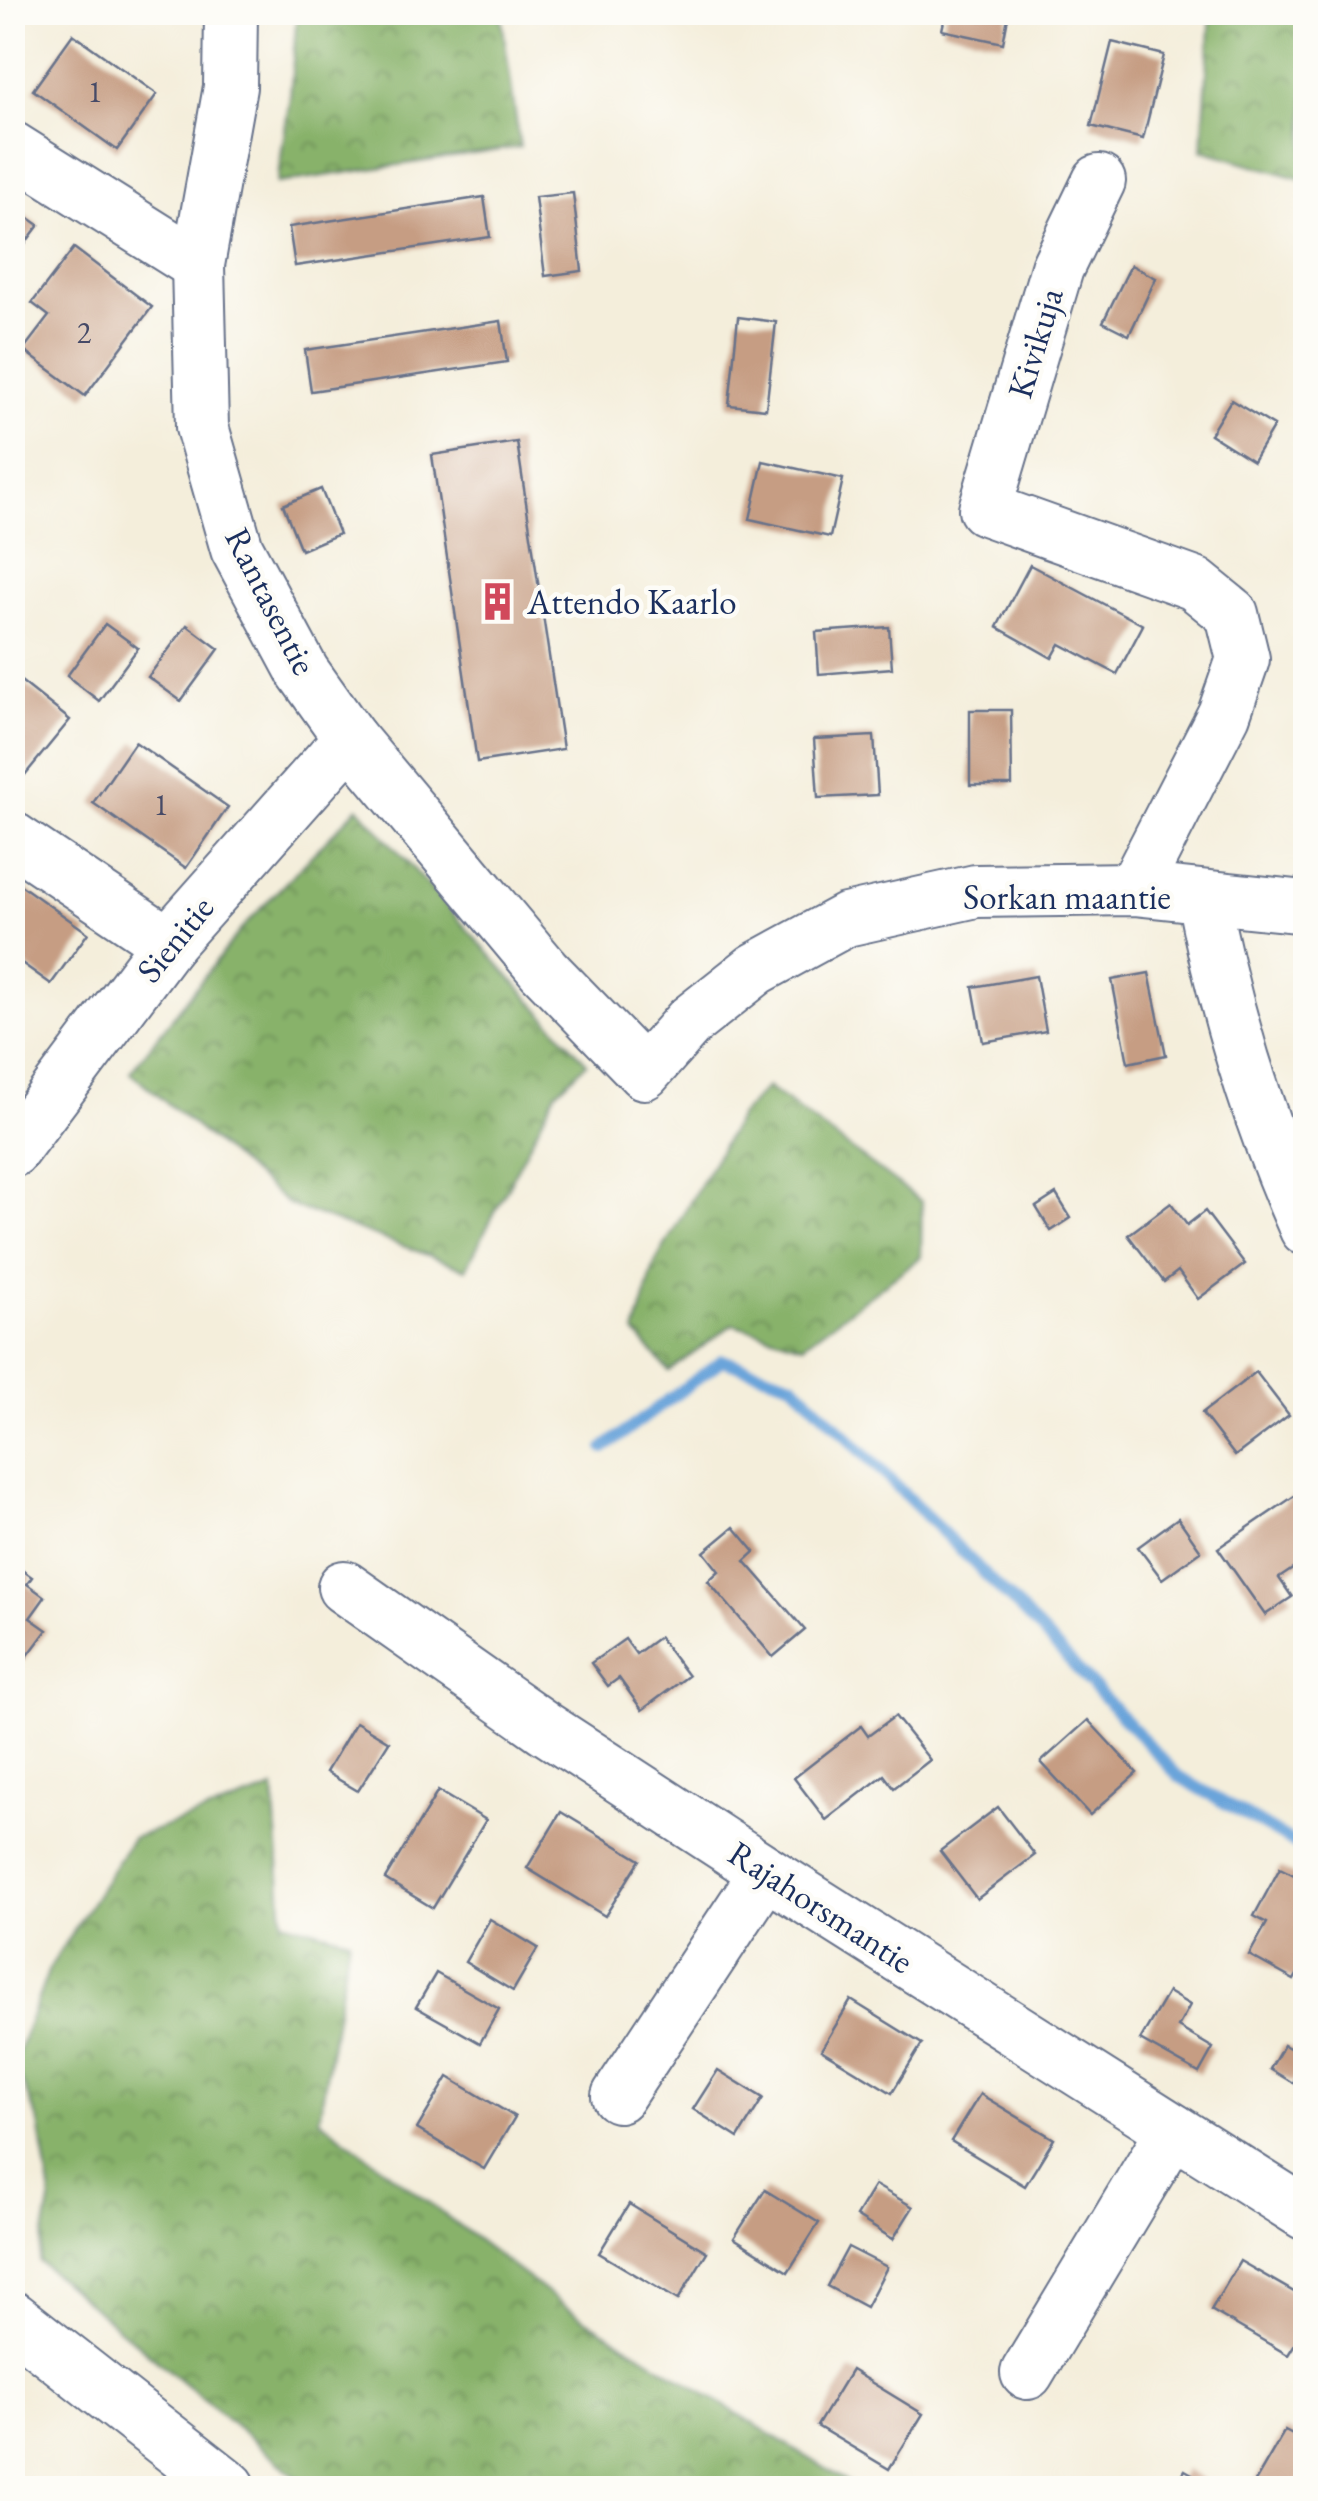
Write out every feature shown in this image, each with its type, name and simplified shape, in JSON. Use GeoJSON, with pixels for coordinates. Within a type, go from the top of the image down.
{"type":"FeatureCollection","features":[{"type":"Feature","properties":{"kind":"main road"},"geometry":{"type":"LineString","coordinates":[[12,2319],[228,2488]]}},
{"type":"Feature","properties":{"kind":"street","name":"Rantasentie"},"geometry":{"type":"LineString","coordinates":[[231,12],[230,87],[198,265],[202,427],[238,549],[302,672],[350,738],[544,970],[644,1073]]}},
{"type":"Feature","properties":{"kind":"street"},"geometry":{"type":"LineString","coordinates":[[12,148],[198,265]]}},
{"type":"Feature","properties":{"kind":"street","name":"Kivikuja"},"geometry":{"type":"LineString","coordinates":[[1098,181],[1058,268],[985,510],[1194,584],[1232,614],[1243,659],[1224,714],[1134,889]]}},
{"type":"Feature","properties":{"kind":"street","name":"Sienitie"},"geometry":{"type":"LineString","coordinates":[[12,1151],[168,943],[350,738]]}},
{"type":"Feature","properties":{"kind":"street"},"geometry":{"type":"LineString","coordinates":[[12,838],[168,943]]}},
{"type":"Feature","properties":{"kind":"street","name":"Sorkan maantie"},"geometry":{"type":"LineString","coordinates":[[644,1073],[690,1020],[756,969],[846,920],[976,891],[1134,889],[1306,907]]}},
{"type":"Feature","properties":{"kind":"street"},"geometry":{"type":"LineString","coordinates":[[1203,898],[1214,956],[1242,1058],[1306,1228]]}},
{"type":"Feature","properties":{"kind":"street","name":"Rajahorsmantie"},"geometry":{"type":"LineString","coordinates":[[344,1587],[545,1728],[1306,2214]]}},
{"type":"Feature","properties":{"kind":"street"},"geometry":{"type":"LineString","coordinates":[[618,2096],[766,1872]]}},
{"type":"Feature","properties":{"kind":"street"},"geometry":{"type":"LineString","coordinates":[[1027,2373],[1173,2130]]}},
{"type":"Feature","properties":{"kind":"green space"},"geometry":{"type":"Polygon","coordinates":[[[297,13],[501,13],[520,147],[277,183],[297,13]]]}},
{"type":"Feature","properties":{"kind":"green space"},"geometry":{"type":"Polygon","coordinates":[[[1211,13],[1305,13],[1305,180],[1202,150],[1211,13]]]}},
{"type":"Feature","properties":{"kind":"green space"},"geometry":{"type":"Polygon","coordinates":[[[358,807],[587,1063],[556,1092],[466,1269],[289,1205],[130,1072],[244,926],[358,807]]]}},
{"type":"Feature","properties":{"kind":"green space"},"geometry":{"type":"Polygon","coordinates":[[[767,1087],[922,1202],[921,1257],[803,1345],[733,1324],[669,1371],[635,1333],[655,1263],[740,1115],[767,1087]]]}},
{"type":"Feature","properties":{"kind":"green space"},"geometry":{"type":"Polygon","coordinates":[[[274,1789],[283,1921],[349,1939],[319,2119],[567,2308],[857,2488],[310,2488],[39,2262],[51,2197],[39,2123],[14,2063],[49,1969],[132,1838],[274,1789]]]}},
{"type":"Feature","properties":{"kind":"building"},"geometry":{"type":"Polygon","coordinates":[[[946,12],[1009,12],[1003,43],[942,30],[946,12]]]}},
{"type":"Feature","properties":{"kind":"building"},"geometry":{"type":"Polygon","coordinates":[[[73,34],[157,94],[117,150],[33,90],[73,34]]]}},
{"type":"Feature","properties":{"kind":"building"},"geometry":{"type":"Polygon","coordinates":[[[1112,42],[1164,55],[1143,139],[1091,126],[1112,42]]]}},
{"type":"Feature","properties":{"kind":"building"},"geometry":{"type":"Polygon","coordinates":[[[573,193],[582,271],[545,276],[535,197],[573,193]]]}},
{"type":"Feature","properties":{"kind":"building"},"geometry":{"type":"Polygon","coordinates":[[[484,197],[490,237],[295,266],[289,227],[484,197]]]}},
{"type":"Feature","properties":{"kind":"building"},"geometry":{"type":"Polygon","coordinates":[[[12,206],[39,225],[12,261],[12,206]]]}},
{"type":"Feature","properties":{"kind":"building"},"geometry":{"type":"Polygon","coordinates":[[[74,248],[152,307],[85,396],[23,350],[49,316],[32,303],[74,248]]]}},
{"type":"Feature","properties":{"kind":"building"},"geometry":{"type":"Polygon","coordinates":[[[1131,265],[1156,278],[1129,335],[1103,322],[1131,265]]]}},
{"type":"Feature","properties":{"kind":"building"},"geometry":{"type":"Polygon","coordinates":[[[738,317],[776,322],[766,409],[729,405],[738,317]]]}},
{"type":"Feature","properties":{"kind":"building"},"geometry":{"type":"Polygon","coordinates":[[[501,321],[507,362],[311,391],[305,350],[501,321]]]}},
{"type":"Feature","properties":{"kind":"building"},"geometry":{"type":"Polygon","coordinates":[[[1231,400],[1274,426],[1253,461],[1210,434],[1231,400]]]}},
{"type":"Feature","properties":{"kind":"building","name":"Attendo Kaarlo"},"geometry":{"type":"Polygon","coordinates":[[[517,442],[563,749],[477,762],[432,455],[517,442]]]}},
{"type":"Feature","properties":{"kind":"building"},"geometry":{"type":"Polygon","coordinates":[[[763,461],[843,479],[830,537],[750,519],[763,461]]]}},
{"type":"Feature","properties":{"kind":"building"},"geometry":{"type":"Polygon","coordinates":[[[321,489],[339,534],[301,550],[283,505],[321,489]]]}},
{"type":"Feature","properties":{"kind":"building"},"geometry":{"type":"Polygon","coordinates":[[[1030,565],[1143,625],[1117,674],[1060,644],[1052,658],[997,627],[1030,565]]]}},
{"type":"Feature","properties":{"kind":"building"},"geometry":{"type":"Polygon","coordinates":[[[105,624],[138,648],[99,701],[67,676],[105,624]]]}},
{"type":"Feature","properties":{"kind":"building"},"geometry":{"type":"Polygon","coordinates":[[[187,625],[219,649],[181,701],[148,677],[187,625]]]}},
{"type":"Feature","properties":{"kind":"building"},"geometry":{"type":"Polygon","coordinates":[[[889,627],[892,668],[819,674],[816,632],[889,627]]]}},
{"type":"Feature","properties":{"kind":"building"},"geometry":{"type":"Polygon","coordinates":[[[12,674],[70,720],[24,776],[12,766],[12,674]]]}},
{"type":"Feature","properties":{"kind":"building"},"geometry":{"type":"Polygon","coordinates":[[[970,710],[1011,710],[1012,785],[970,785],[970,710]]]}},
{"type":"Feature","properties":{"kind":"building"},"geometry":{"type":"Polygon","coordinates":[[[874,736],[878,795],[818,798],[814,739],[874,736]]]}},
{"type":"Feature","properties":{"kind":"building"},"geometry":{"type":"Polygon","coordinates":[[[135,742],[228,807],[186,868],[93,803],[135,742]]]}},
{"type":"Feature","properties":{"kind":"building"},"geometry":{"type":"Polygon","coordinates":[[[12,879],[88,933],[51,984],[12,956],[12,879]]]}},
{"type":"Feature","properties":{"kind":"building"},"geometry":{"type":"Polygon","coordinates":[[[1149,973],[1166,1055],[1128,1063],[1112,980],[1149,973]]]}},
{"type":"Feature","properties":{"kind":"building"},"geometry":{"type":"Polygon","coordinates":[[[1036,976],[1046,1031],[983,1042],[973,987],[1036,976]]]}},
{"type":"Feature","properties":{"kind":"building"},"geometry":{"type":"Polygon","coordinates":[[[1056,1194],[1071,1218],[1051,1231],[1036,1207],[1056,1194]]]}},
{"type":"Feature","properties":{"kind":"building"},"geometry":{"type":"Polygon","coordinates":[[[1171,1203],[1187,1225],[1205,1211],[1245,1264],[1198,1299],[1178,1271],[1164,1282],[1128,1235],[1171,1203]]]}},
{"type":"Feature","properties":{"kind":"building"},"geometry":{"type":"Polygon","coordinates":[[[1256,1372],[1289,1415],[1235,1456],[1202,1413],[1256,1372]]]}},
{"type":"Feature","properties":{"kind":"building"},"geometry":{"type":"Polygon","coordinates":[[[1306,1488],[1306,1560],[1279,1578],[1292,1597],[1265,1615],[1218,1548],[1306,1488]]]}},
{"type":"Feature","properties":{"kind":"building"},"geometry":{"type":"Polygon","coordinates":[[[1178,1518],[1201,1551],[1162,1579],[1138,1547],[1178,1518]]]}},
{"type":"Feature","properties":{"kind":"building"},"geometry":{"type":"Polygon","coordinates":[[[734,1527],[755,1552],[745,1561],[805,1630],[773,1657],[708,1581],[719,1571],[704,1552],[734,1527]]]}},
{"type":"Feature","properties":{"kind":"building"},"geometry":{"type":"Polygon","coordinates":[[[12,1563],[32,1577],[27,1584],[45,1597],[30,1618],[47,1630],[23,1662],[12,1654],[12,1563]]]}},
{"type":"Feature","properties":{"kind":"building"},"geometry":{"type":"Polygon","coordinates":[[[659,1637],[688,1676],[642,1710],[619,1678],[608,1686],[591,1663],[625,1639],[636,1654],[659,1637]]]}},
{"type":"Feature","properties":{"kind":"building"},"geometry":{"type":"Polygon","coordinates":[[[895,1716],[930,1760],[894,1788],[884,1775],[826,1820],[794,1778],[861,1726],[868,1736],[895,1716]]]}},
{"type":"Feature","properties":{"kind":"building"},"geometry":{"type":"Polygon","coordinates":[[[1088,1720],[1137,1773],[1090,1815],[1041,1762],[1088,1720]]]}},
{"type":"Feature","properties":{"kind":"building"},"geometry":{"type":"Polygon","coordinates":[[[356,1722],[389,1742],[358,1791],[326,1772],[356,1722]]]}},
{"type":"Feature","properties":{"kind":"building"},"geometry":{"type":"Polygon","coordinates":[[[438,1791],[486,1820],[433,1908],[385,1879],[438,1791]]]}},
{"type":"Feature","properties":{"kind":"building"},"geometry":{"type":"Polygon","coordinates":[[[998,1807],[1035,1855],[977,1899],[940,1851],[998,1807]]]}},
{"type":"Feature","properties":{"kind":"building"},"geometry":{"type":"Polygon","coordinates":[[[561,1812],[640,1860],[605,1916],[527,1868],[561,1812]]]}},
{"type":"Feature","properties":{"kind":"building"},"geometry":{"type":"Polygon","coordinates":[[[1280,1868],[1306,1881],[1306,1926],[1296,1943],[1306,1949],[1306,1959],[1294,1980],[1249,1955],[1267,1923],[1254,1916],[1280,1868]]]}},
{"type":"Feature","properties":{"kind":"building"},"geometry":{"type":"Polygon","coordinates":[[[490,1919],[538,1948],[513,1991],[465,1962],[490,1919]]]}},
{"type":"Feature","properties":{"kind":"building"},"geometry":{"type":"Polygon","coordinates":[[[436,1973],[499,2009],[480,2043],[416,2007],[436,1973]]]}},
{"type":"Feature","properties":{"kind":"building"},"geometry":{"type":"Polygon","coordinates":[[[1168,1992],[1190,2005],[1178,2027],[1213,2048],[1199,2073],[1140,2040],[1168,1992]]]}},
{"type":"Feature","properties":{"kind":"building"},"geometry":{"type":"Polygon","coordinates":[[[851,2000],[922,2044],[892,2093],[821,2050],[851,2000]]]}},
{"type":"Feature","properties":{"kind":"building"},"geometry":{"type":"Polygon","coordinates":[[[1284,2045],[1306,2057],[1293,2083],[1270,2069],[1284,2045]]]}},
{"type":"Feature","properties":{"kind":"building"},"geometry":{"type":"Polygon","coordinates":[[[718,2070],[763,2098],[738,2138],[693,2109],[718,2070]]]}},
{"type":"Feature","properties":{"kind":"building"},"geometry":{"type":"Polygon","coordinates":[[[448,2077],[515,2117],[484,2169],[417,2129],[448,2077]]]}},
{"type":"Feature","properties":{"kind":"building"},"geometry":{"type":"Polygon","coordinates":[[[980,2094],[1054,2139],[1025,2186],[951,2141],[980,2094]]]}},
{"type":"Feature","properties":{"kind":"building"},"geometry":{"type":"Polygon","coordinates":[[[875,2185],[913,2207],[893,2239],[856,2216],[875,2185]]]}},
{"type":"Feature","properties":{"kind":"building"},"geometry":{"type":"Polygon","coordinates":[[[765,2190],[819,2223],[788,2272],[734,2238],[765,2190]]]}},
{"type":"Feature","properties":{"kind":"building"},"geometry":{"type":"Polygon","coordinates":[[[629,2204],[707,2252],[678,2300],[599,2253],[629,2204]]]}},
{"type":"Feature","properties":{"kind":"building"},"geometry":{"type":"Polygon","coordinates":[[[848,2247],[887,2267],[866,2307],[827,2286],[848,2247]]]}},
{"type":"Feature","properties":{"kind":"building"},"geometry":{"type":"Polygon","coordinates":[[[1240,2261],[1306,2299],[1306,2326],[1288,2355],[1211,2310],[1240,2261]]]}},
{"type":"Feature","properties":{"kind":"building"},"geometry":{"type":"Polygon","coordinates":[[[851,2370],[923,2414],[889,2469],[817,2426],[851,2370]]]}},
{"type":"Feature","properties":{"kind":"building"},"geometry":{"type":"Polygon","coordinates":[[[1285,2430],[1306,2441],[1306,2470],[1295,2488],[1255,2488],[1253,2485],[1285,2430]]]}},
{"type":"Feature","properties":{"kind":"building"},"geometry":{"type":"Polygon","coordinates":[[[1185,2470],[1217,2488],[1174,2488],[1185,2470]]]}},
{"type":"Feature","properties":{"kind":"waterway"},"geometry":{"type":"LineString","coordinates":[[604,1448],[722,1360],[793,1383],[1023,1612],[1178,1776],[1306,1850]]}},
{"type":"Feature","properties":{"kind":"place","name":"Attendo Kaarlo"},"geometry":{"type":"Point","coordinates":[497,602]}}]}
